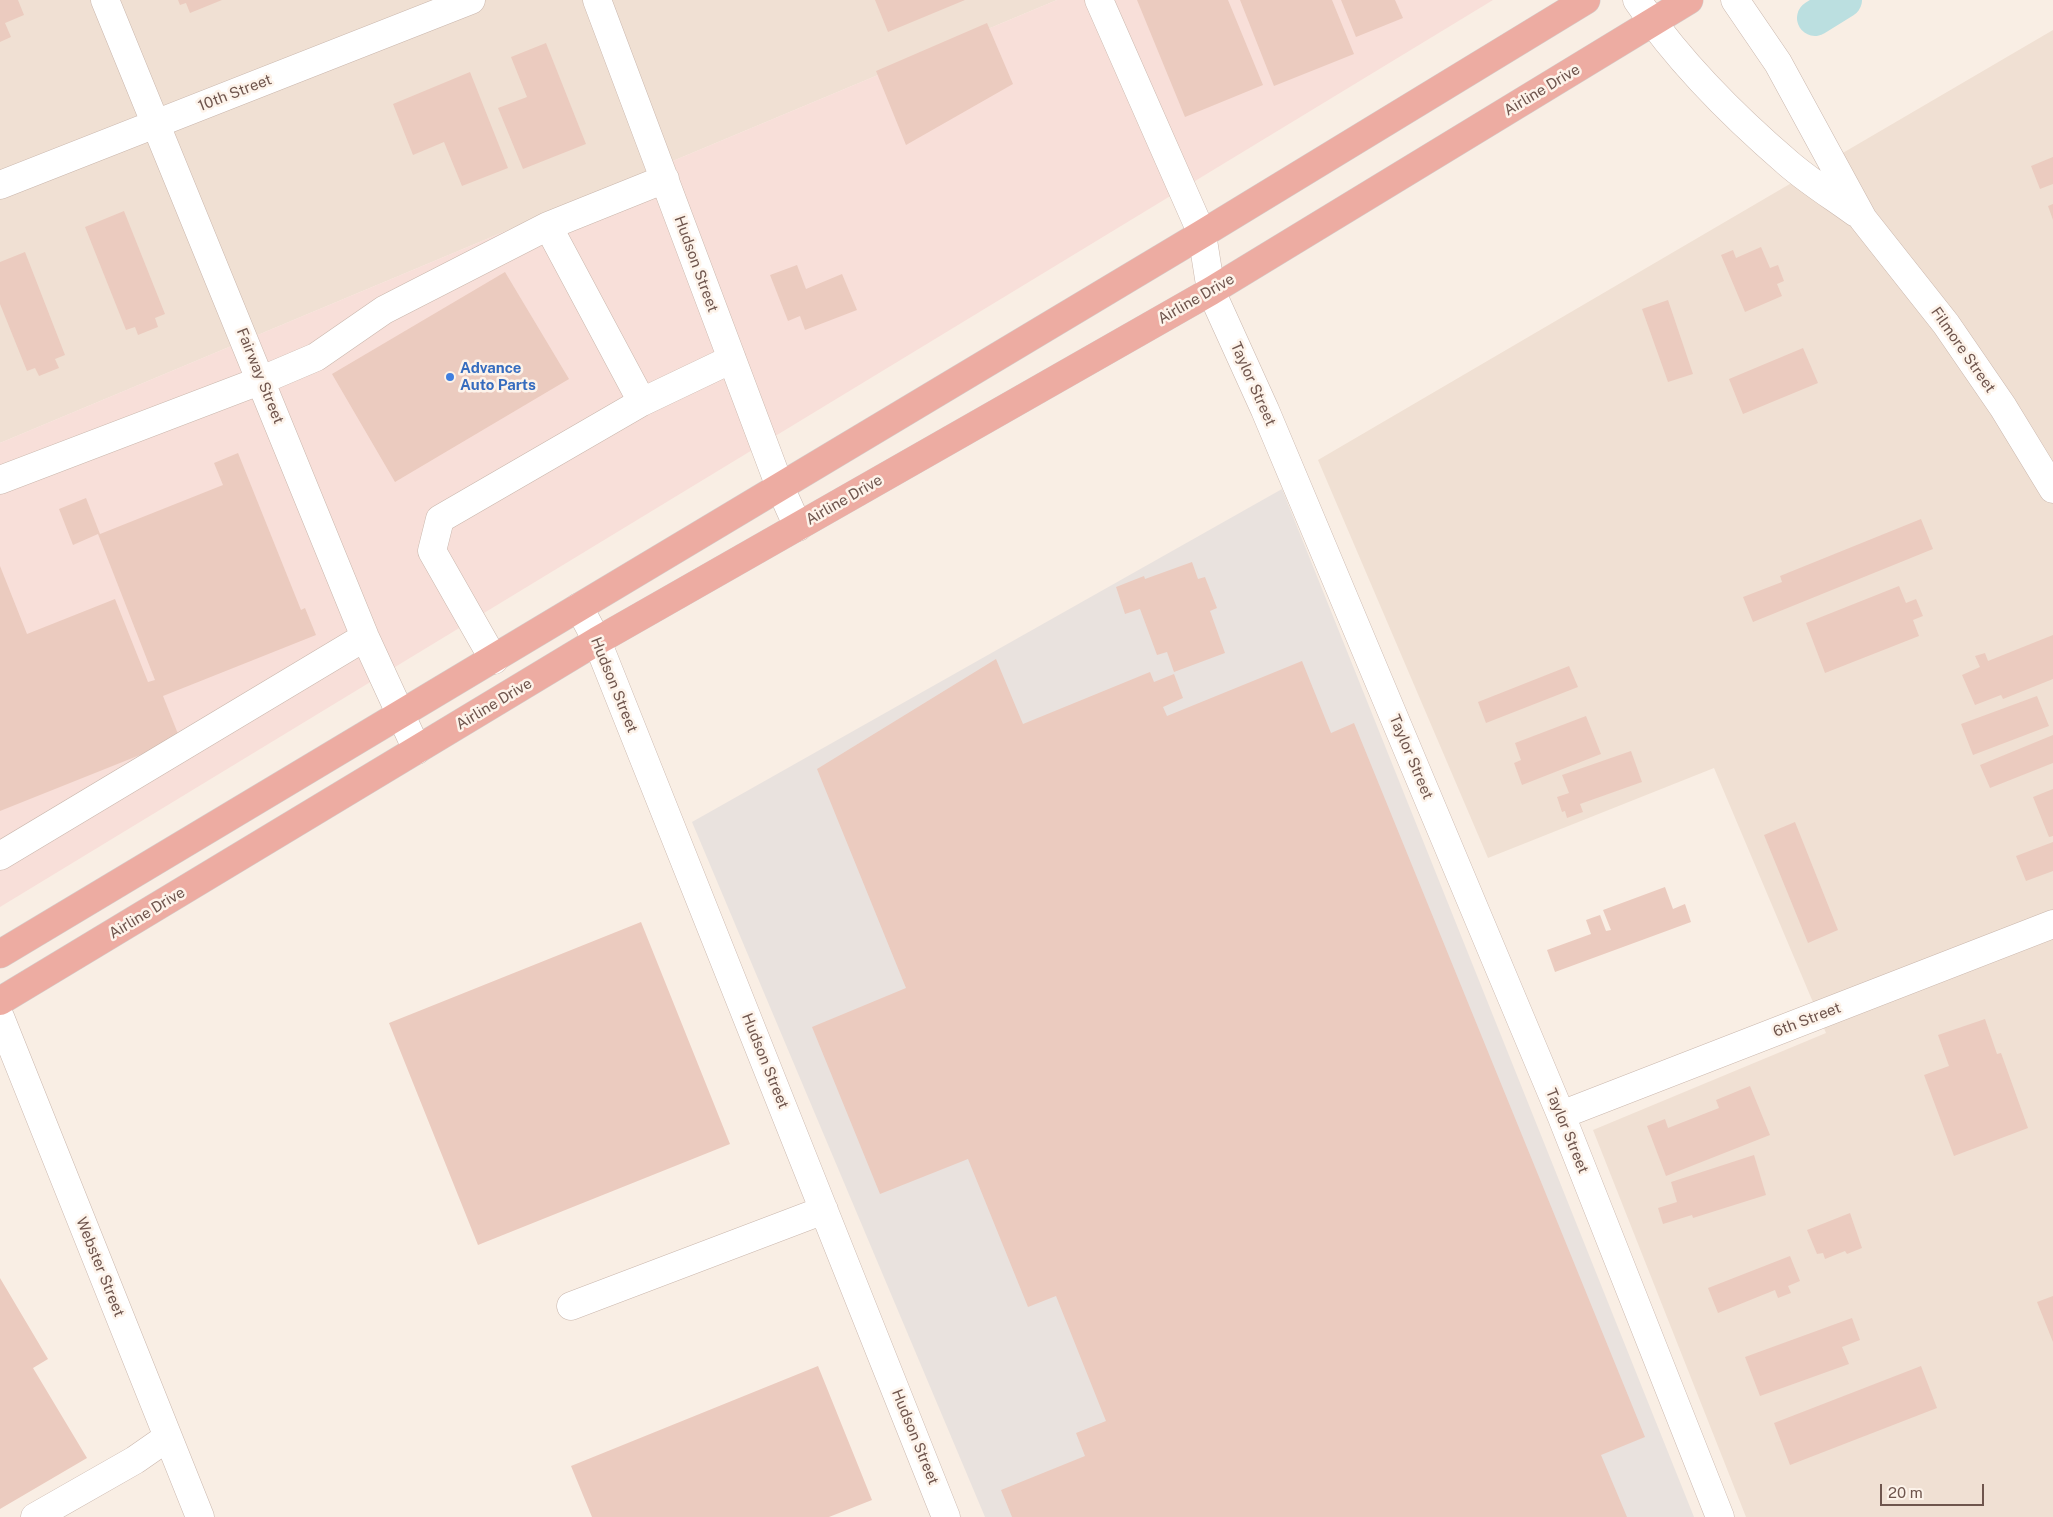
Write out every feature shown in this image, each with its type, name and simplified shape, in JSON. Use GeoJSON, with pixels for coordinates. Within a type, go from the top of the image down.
{"type":"FeatureCollection","features":[{"type":"Feature","properties":{"kind":"highway"},"geometry":{"type":"LineString","coordinates":[[0,954],[494,660],[578,607],[1202,234],[1586,0]]}},
{"type":"Feature","properties":{"kind":"highway","name":"Airline Drive"},"geometry":{"type":"LineString","coordinates":[[0,1001],[597,641],[1211,291],[1689,0]]}},
{"type":"Feature","properties":{"kind":"street","name":"Fairway Street"},"geometry":{"type":"LineString","coordinates":[[105,0],[262,380],[365,637],[417,750]]}},
{"type":"Feature","properties":{"kind":"street","name":"10th Street"},"geometry":{"type":"LineString","coordinates":[[0,184],[471,0]]}},
{"type":"Feature","properties":{"kind":"street","name":"Hudson Street"},"geometry":{"type":"LineString","coordinates":[[598,0],[780,487],[798,527]]}},
{"type":"Feature","properties":{"kind":"street","name":"Taylor Street"},"geometry":{"type":"LineString","coordinates":[[1099,0],[1202,234],[1211,291],[1269,419],[1561,1115],[1720,1517]]}},
{"type":"Feature","properties":{"kind":"street","name":"Filmore Street"},"geometry":{"type":"LineString","coordinates":[[1637,0],[1653,23],[1684,60],[1743,122],[1790,165],[1864,219]]}},
{"type":"Feature","properties":{"kind":"street","name":"Filmore Street"},"geometry":{"type":"LineString","coordinates":[[1736,0],[1778,63],[1864,219],[1946,324],[2003,407],[2053,488]]}},
{"type":"Feature","properties":{"kind":"street"},"geometry":{"type":"LineString","coordinates":[[0,480],[262,380],[316,357],[384,310],[548,226],[665,179]]}},
{"type":"Feature","properties":{"kind":"street"},"geometry":{"type":"LineString","coordinates":[[548,226],[642,402]]}},
{"type":"Feature","properties":{"kind":"street"},"geometry":{"type":"LineString","coordinates":[[494,660],[432,551],[440,519],[642,402],[732,359]]}},
{"type":"Feature","properties":{"kind":"street","name":"Hudson Street"},"geometry":{"type":"LineString","coordinates":[[578,607],[597,641],[824,1210],[938,1514]]}},
{"type":"Feature","properties":{"kind":"street"},"geometry":{"type":"LineString","coordinates":[[0,856],[365,637]]}},
{"type":"Feature","properties":{"kind":"street","name":"6th Street"},"geometry":{"type":"LineString","coordinates":[[1561,1115],[2053,924]]}},
{"type":"Feature","properties":{"kind":"street","name":"Webster Street"},"geometry":{"type":"LineString","coordinates":[[0,1017],[200,1517]]}},
{"type":"Feature","properties":{"kind":"street"},"geometry":{"type":"LineString","coordinates":[[571,1306],[824,1210]]}},
{"type":"Feature","properties":{"kind":"street"},"geometry":{"type":"LineString","coordinates":[[36,1517],[135,1460],[168,1437]]}},
{"type":"Feature","properties":{"kind":"shaded area"},"geometry":{"type":"Polygon","coordinates":[[[0,0],[1057,0],[0,443],[0,0]]]}},
{"type":"Feature","properties":{"kind":"shaded area"},"geometry":{"type":"Polygon","coordinates":[[[1057,0],[1493,0],[0,907],[0,443],[1057,0]]]}},
{"type":"Feature","properties":{"kind":"shaded area"},"geometry":{"type":"Polygon","coordinates":[[[2053,30],[2053,1517],[1746,1517],[1593,1130],[1826,1033],[1714,768],[1488,858],[1318,460],[2053,30]]]}},
{"type":"Feature","properties":{"kind":"shaded area"},"geometry":{"type":"Polygon","coordinates":[[[1282,489],[1694,1517],[985,1517],[692,822],[1282,489]]]}},
{"type":"Feature","properties":{"kind":"building"},"geometry":{"type":"Polygon","coordinates":[[[0,0],[18,0],[24,15],[5,23],[11,37],[0,42],[0,0]]]}},
{"type":"Feature","properties":{"kind":"building"},"geometry":{"type":"Polygon","coordinates":[[[178,0],[222,0],[190,13],[186,3],[180,5],[178,0]]]}},
{"type":"Feature","properties":{"kind":"building"},"geometry":{"type":"Polygon","coordinates":[[[875,0],[965,0],[888,32],[875,0]]]}},
{"type":"Feature","properties":{"kind":"building"},"geometry":{"type":"Polygon","coordinates":[[[1137,0],[1228,0],[1263,85],[1185,117],[1137,0]]]}},
{"type":"Feature","properties":{"kind":"building"},"geometry":{"type":"Polygon","coordinates":[[[1240,0],[1332,0],[1354,54],[1274,86],[1240,0]]]}},
{"type":"Feature","properties":{"kind":"building"},"geometry":{"type":"Polygon","coordinates":[[[1341,0],[1395,0],[1403,18],[1356,37],[1341,0]]]}},
{"type":"Feature","properties":{"kind":"building"},"geometry":{"type":"Polygon","coordinates":[[[987,23],[1013,84],[906,145],[876,71],[987,23]]]}},
{"type":"Feature","properties":{"kind":"building"},"geometry":{"type":"Polygon","coordinates":[[[546,43],[586,144],[523,169],[498,108],[527,97],[511,57],[546,43]]]}},
{"type":"Feature","properties":{"kind":"building"},"geometry":{"type":"Polygon","coordinates":[[[470,72],[508,168],[462,186],[444,142],[413,155],[393,104],[470,72]]]}},
{"type":"Feature","properties":{"kind":"building"},"geometry":{"type":"Polygon","coordinates":[[[2053,157],[2053,184],[2040,189],[2031,166],[2053,157]]]}},
{"type":"Feature","properties":{"kind":"building"},"geometry":{"type":"Polygon","coordinates":[[[2053,204],[2053,220],[2048,206],[2053,204]]]}},
{"type":"Feature","properties":{"kind":"building"},"geometry":{"type":"Polygon","coordinates":[[[124,211],[165,314],[155,318],[158,327],[138,335],[135,327],[126,330],[85,227],[124,211]]]}},
{"type":"Feature","properties":{"kind":"building"},"geometry":{"type":"Polygon","coordinates":[[[1761,247],[1770,268],[1778,265],[1784,281],[1777,284],[1782,296],[1745,312],[1721,255],[1733,250],[1736,258],[1761,247]]]}},
{"type":"Feature","properties":{"kind":"building"},"geometry":{"type":"Polygon","coordinates":[[[25,252],[65,355],[55,359],[59,368],[39,376],[35,368],[27,371],[0,304],[0,262],[25,252]]]}},
{"type":"Feature","properties":{"kind":"building"},"geometry":{"type":"Polygon","coordinates":[[[797,265],[806,289],[842,274],[857,310],[805,330],[800,316],[788,321],[770,275],[797,265]]]}},
{"type":"Feature","properties":{"kind":"building","name":"Advance Auto Parts"},"geometry":{"type":"Polygon","coordinates":[[[505,272],[569,379],[395,482],[332,374],[505,272]]]}},
{"type":"Feature","properties":{"kind":"building"},"geometry":{"type":"Polygon","coordinates":[[[1668,300],[1693,374],[1668,382],[1642,309],[1668,300]]]}},
{"type":"Feature","properties":{"kind":"building"},"geometry":{"type":"Polygon","coordinates":[[[1803,348],[1818,383],[1743,414],[1729,379],[1803,348]]]}},
{"type":"Feature","properties":{"kind":"building"},"geometry":{"type":"Polygon","coordinates":[[[238,453],[301,610],[305,608],[316,635],[163,696],[180,739],[0,811],[0,566],[27,634],[115,599],[148,682],[155,680],[98,534],[73,545],[59,509],[86,498],[100,534],[223,485],[214,463],[238,453]]]}},
{"type":"Feature","properties":{"kind":"building"},"geometry":{"type":"Polygon","coordinates":[[[1921,519],[1933,549],[1753,622],[1743,597],[1782,582],[1780,576],[1921,519]]]}},
{"type":"Feature","properties":{"kind":"building"},"geometry":{"type":"Polygon","coordinates":[[[1192,562],[1198,579],[1205,577],[1217,608],[1210,611],[1225,653],[1174,672],[1167,652],[1157,655],[1140,609],[1125,614],[1116,587],[1144,576],[1145,579],[1192,562]]]}},
{"type":"Feature","properties":{"kind":"building"},"geometry":{"type":"Polygon","coordinates":[[[1899,586],[1906,603],[1916,599],[1923,616],[1913,620],[1919,636],[1825,673],[1806,623],[1899,586]]]}},
{"type":"Feature","properties":{"kind":"building"},"geometry":{"type":"Polygon","coordinates":[[[2053,635],[2053,679],[2003,699],[2001,695],[1975,705],[1962,675],[1980,667],[1975,656],[1985,653],[1988,661],[2053,635]]]}},
{"type":"Feature","properties":{"kind":"building"},"geometry":{"type":"Polygon","coordinates":[[[996,659],[1023,724],[1150,672],[1154,682],[1174,674],[1183,698],[1163,707],[1167,716],[1302,661],[1331,733],[1354,723],[1645,1437],[1601,1455],[1627,1517],[1012,1517],[1001,1490],[1085,1456],[1076,1433],[1106,1421],[1056,1296],[1028,1307],[968,1159],[880,1194],[812,1027],[906,988],[817,769],[996,659]]]}},
{"type":"Feature","properties":{"kind":"building"},"geometry":{"type":"Polygon","coordinates":[[[1569,666],[1578,687],[1486,723],[1478,702],[1569,666]]]}},
{"type":"Feature","properties":{"kind":"building"},"geometry":{"type":"Polygon","coordinates":[[[2037,696],[2049,726],[1973,755],[1961,724],[2037,696]]]}},
{"type":"Feature","properties":{"kind":"building"},"geometry":{"type":"Polygon","coordinates":[[[1586,716],[1601,754],[1522,785],[1514,763],[1521,760],[1515,743],[1586,716]]]}},
{"type":"Feature","properties":{"kind":"building"},"geometry":{"type":"Polygon","coordinates":[[[2053,735],[2053,763],[1990,788],[1980,765],[2053,735]]]}},
{"type":"Feature","properties":{"kind":"building"},"geometry":{"type":"Polygon","coordinates":[[[1631,751],[1642,782],[1580,804],[1583,812],[1567,818],[1565,811],[1562,812],[1557,797],[1569,793],[1562,775],[1631,751]]]}},
{"type":"Feature","properties":{"kind":"building"},"geometry":{"type":"Polygon","coordinates":[[[2053,789],[2053,836],[2049,837],[2033,797],[2053,789]]]}},
{"type":"Feature","properties":{"kind":"building"},"geometry":{"type":"Polygon","coordinates":[[[1795,822],[1838,930],[1808,943],[1764,835],[1795,822]]]}},
{"type":"Feature","properties":{"kind":"building"},"geometry":{"type":"Polygon","coordinates":[[[2053,842],[2053,871],[2026,881],[2016,856],[2053,842]]]}},
{"type":"Feature","properties":{"kind":"building"},"geometry":{"type":"Polygon","coordinates":[[[1665,887],[1673,909],[1685,904],[1691,922],[1555,972],[1547,950],[1591,934],[1586,920],[1600,915],[1606,931],[1611,930],[1603,910],[1665,887]]]}},
{"type":"Feature","properties":{"kind":"building"},"geometry":{"type":"Polygon","coordinates":[[[641,922],[730,1144],[478,1245],[389,1023],[641,922]]]}},
{"type":"Feature","properties":{"kind":"building"},"geometry":{"type":"Polygon","coordinates":[[[1985,1019],[1997,1054],[2001,1053],[2028,1128],[1954,1156],[1924,1075],[1949,1066],[1938,1035],[1985,1019]]]}},
{"type":"Feature","properties":{"kind":"building"},"geometry":{"type":"Polygon","coordinates":[[[1750,1086],[1770,1135],[1666,1176],[1647,1126],[1665,1119],[1668,1128],[1719,1108],[1716,1100],[1750,1086]]]}},
{"type":"Feature","properties":{"kind":"building"},"geometry":{"type":"Polygon","coordinates":[[[1754,1155],[1766,1195],[1693,1218],[1692,1215],[1663,1224],[1658,1208],[1677,1202],[1671,1182],[1754,1155]]]}},
{"type":"Feature","properties":{"kind":"building"},"geometry":{"type":"Polygon","coordinates":[[[1850,1213],[1862,1248],[1847,1254],[1845,1251],[1825,1259],[1823,1253],[1817,1254],[1807,1230],[1850,1213]]]}},
{"type":"Feature","properties":{"kind":"building"},"geometry":{"type":"Polygon","coordinates":[[[1790,1256],[1800,1281],[1788,1286],[1791,1293],[1778,1298],[1775,1290],[1718,1313],[1708,1288],[1790,1256]]]}},
{"type":"Feature","properties":{"kind":"building"},"geometry":{"type":"Polygon","coordinates":[[[0,1278],[48,1359],[33,1368],[87,1458],[0,1509],[0,1278]]]}},
{"type":"Feature","properties":{"kind":"building"},"geometry":{"type":"Polygon","coordinates":[[[2053,1296],[2053,1342],[2037,1302],[2053,1296]]]}},
{"type":"Feature","properties":{"kind":"building"},"geometry":{"type":"Polygon","coordinates":[[[1852,1318],[1860,1340],[1842,1347],[1849,1364],[1760,1396],[1745,1357],[1852,1318]]]}},
{"type":"Feature","properties":{"kind":"building"},"geometry":{"type":"Polygon","coordinates":[[[818,1366],[872,1500],[829,1517],[592,1517],[571,1466],[818,1366]]]}},
{"type":"Feature","properties":{"kind":"building"},"geometry":{"type":"Polygon","coordinates":[[[1921,1366],[1937,1408],[1790,1465],[1774,1423],[1921,1366]]]}},
{"type":"Feature","properties":{"kind":"waterway"},"geometry":{"type":"LineString","coordinates":[[1815,18],[1844,0]]}},
{"type":"Feature","properties":{"kind":"place","name":"Advance Auto Parts"},"geometry":{"type":"Point","coordinates":[450,377]}}]}
